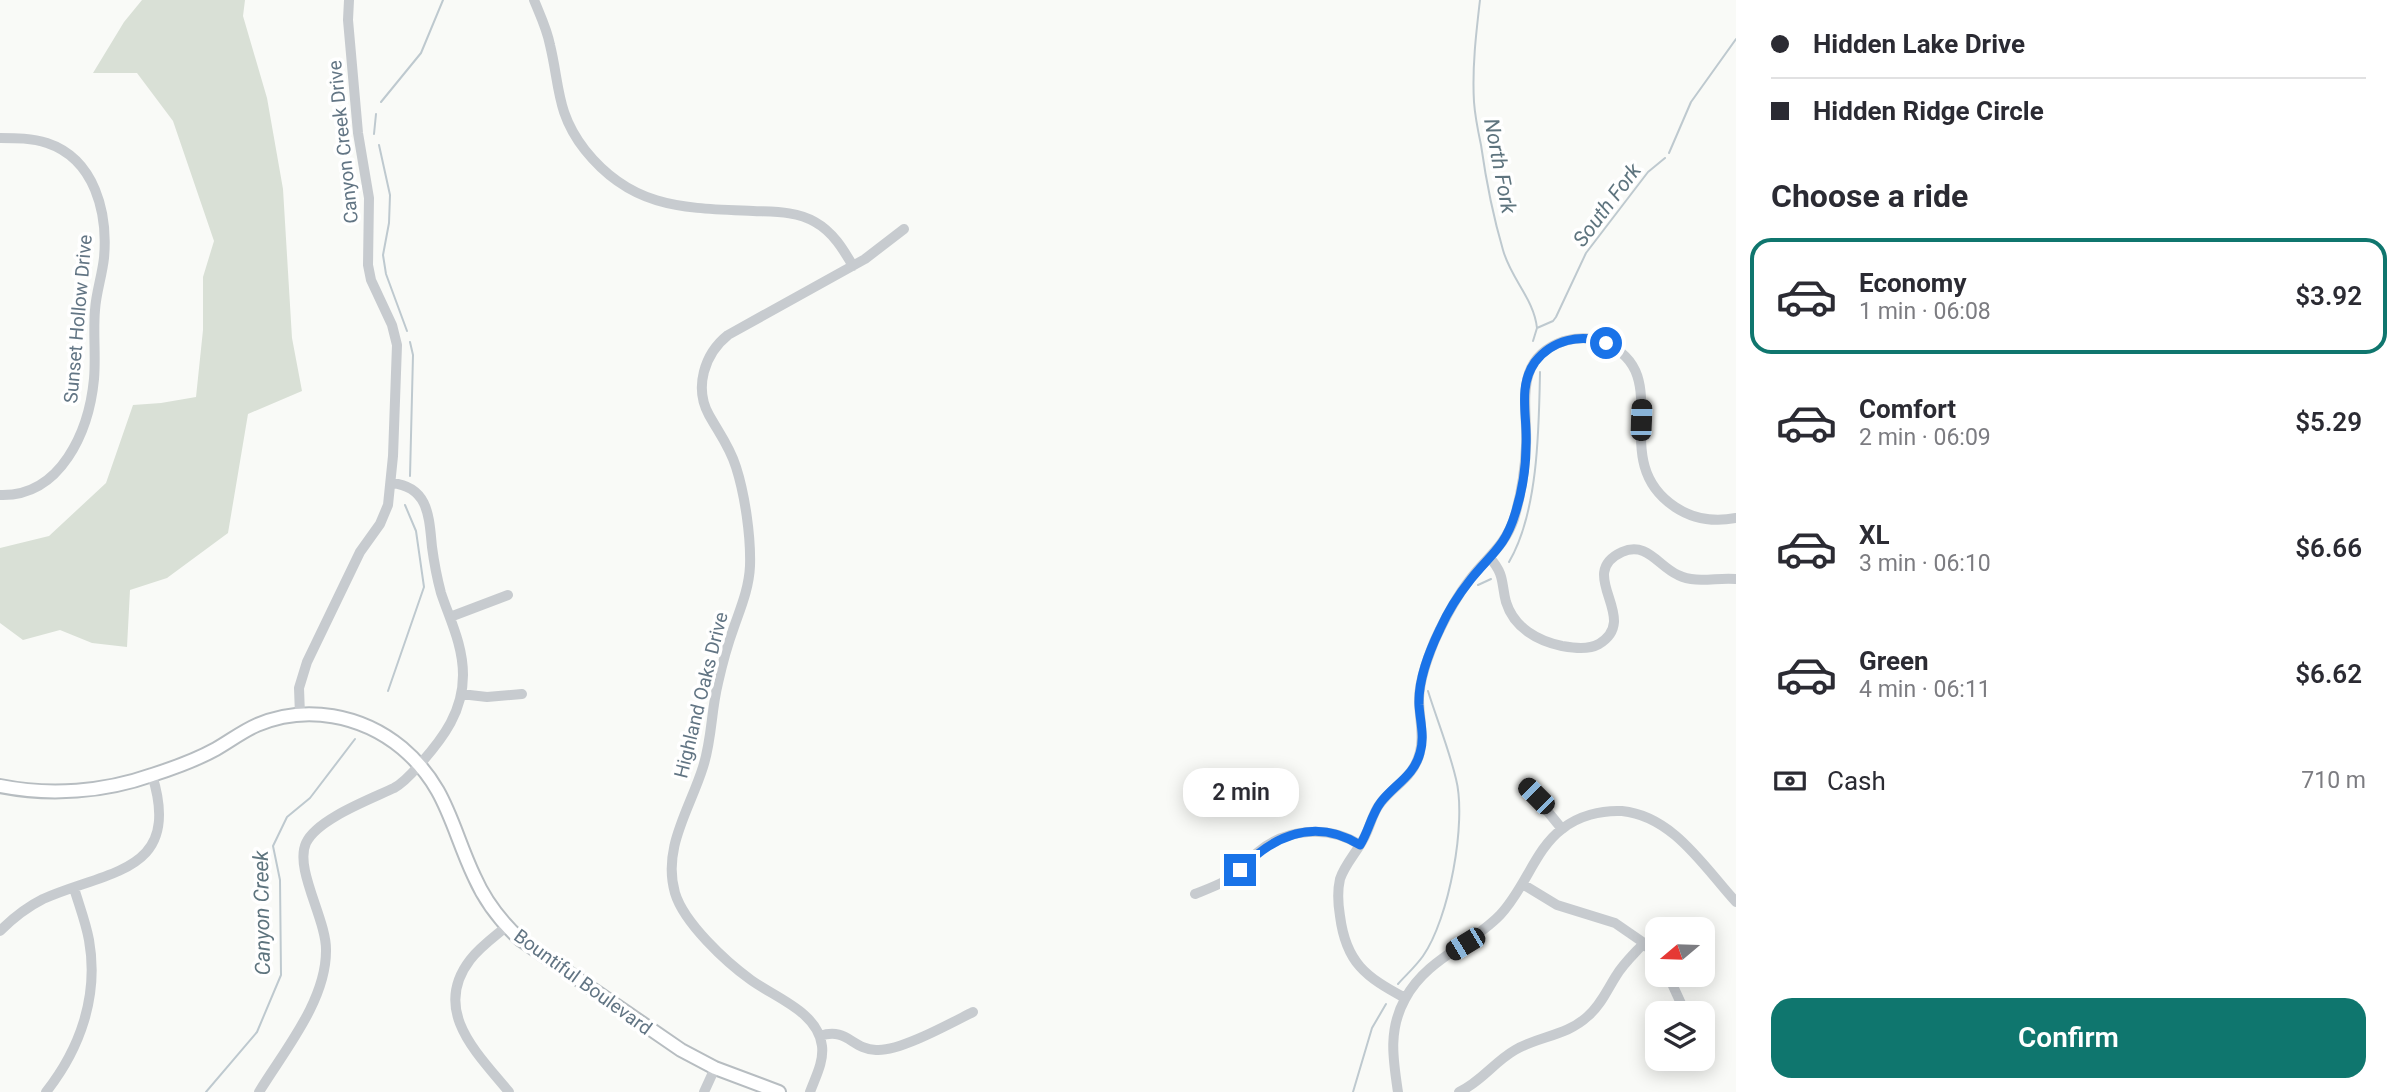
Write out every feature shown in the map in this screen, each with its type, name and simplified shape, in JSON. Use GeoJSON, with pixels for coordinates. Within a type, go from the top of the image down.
{"type":"FeatureCollection","features":[{"type":"Feature","properties":{"kind":"main road","name":"Bountiful Boulevard"},"geometry":{"type":"LineString","coordinates":[[0,786],[67,791],[105,787],[152,775],[217,749],[259,724],[300,715],[332,716],[362,724],[393,742],[419,765],[442,796],[477,882],[506,927],[536,953],[681,1050],[715,1068],[779,1092]]}},
{"type":"Feature","properties":{"kind":"street","name":"Canyon Creek Drive"},"geometry":{"type":"LineString","coordinates":[[300,715],[298,695],[303,672],[360,552],[383,517],[392,483],[397,345],[371,280],[368,265],[369,198],[358,132],[348,0]]}},
{"type":"Feature","properties":{"kind":"street"},"geometry":{"type":"LineString","coordinates":[[534,0],[550,44],[555,84],[563,112],[585,150],[612,178],[644,196],[673,206],[785,213],[808,219],[834,238],[853,266]]}},
{"type":"Feature","properties":{"kind":"street","name":"Sunset Hollow Drive"},"geometry":{"type":"LineString","coordinates":[[0,138],[48,143],[65,152],[77,162],[91,181],[103,220],[103,258],[95,306],[92,391],[81,431],[71,454],[46,482],[14,495],[0,495]]}},
{"type":"Feature","properties":{"kind":"street","name":"Highland Oaks Drive"},"geometry":{"type":"LineString","coordinates":[[820,1036],[809,1019],[750,979],[692,925],[675,893],[672,860],[678,831],[704,764],[718,684],[730,637],[746,594],[749,575],[749,553],[739,475],[727,443],[706,407],[702,388],[705,368],[715,348],[728,335],[853,266],[904,229]]}},
{"type":"Feature","properties":{"kind":"street"},"geometry":{"type":"LineString","coordinates":[[1405,998],[1367,975],[1353,959],[1344,939],[1338,888],[1344,869],[1360,845],[1378,807],[1408,776],[1418,760],[1422,740],[1420,689],[1439,631],[1459,595],[1501,546],[1510,529],[1522,486],[1527,445],[1524,399],[1526,381],[1535,362],[1545,352],[1570,339],[1591,339],[1620,351],[1634,369],[1642,395],[1641,453],[1646,472],[1659,492],[1672,505],[1693,516],[1716,520],[1736,518]]}},
{"type":"Feature","properties":{"kind":"street"},"geometry":{"type":"LineString","coordinates":[[259,1092],[310,1010],[324,970],[326,940],[304,864],[305,844],[318,828],[366,799],[398,786],[448,729],[461,694],[461,652],[438,581],[425,505],[407,486],[392,483]]}},
{"type":"Feature","properties":{"kind":"street"},"geometry":{"type":"LineString","coordinates":[[1490,558],[1501,573],[1507,604],[1520,626],[1541,640],[1571,648],[1595,646],[1612,631],[1615,612],[1606,592],[1604,577],[1612,559],[1622,552],[1638,549],[1648,552],[1670,571],[1688,579],[1736,579]]}},
{"type":"Feature","properties":{"kind":"street"},"geometry":{"type":"LineString","coordinates":[[450,617],[508,595]]}},
{"type":"Feature","properties":{"kind":"street"},"geometry":{"type":"LineString","coordinates":[[461,694],[487,697],[522,694]]}},
{"type":"Feature","properties":{"kind":"street"},"geometry":{"type":"LineString","coordinates":[[0,931],[33,905],[125,869],[140,859],[151,845],[158,828],[160,810],[152,775]]}},
{"type":"Feature","properties":{"kind":"street"},"geometry":{"type":"LineString","coordinates":[[1526,785],[1562,829]]}},
{"type":"Feature","properties":{"kind":"street"},"geometry":{"type":"LineString","coordinates":[[1398,1092],[1392,1045],[1396,1021],[1405,998],[1430,966],[1489,925],[1508,906],[1524,885],[1546,845],[1562,829],[1601,812],[1622,811],[1650,818],[1672,832],[1736,902]]}},
{"type":"Feature","properties":{"kind":"street"},"geometry":{"type":"LineString","coordinates":[[1195,894],[1225,881],[1260,850],[1289,835],[1323,832],[1346,837],[1360,845]]}},
{"type":"Feature","properties":{"kind":"street"},"geometry":{"type":"LineString","coordinates":[[1459,1092],[1479,1080],[1501,1059],[1517,1049],[1563,1033],[1580,1023],[1601,1002],[1622,968],[1644,943],[1615,923],[1557,905],[1524,885]]}},
{"type":"Feature","properties":{"kind":"street"},"geometry":{"type":"LineString","coordinates":[[46,1092],[74,1050],[90,995],[90,945],[74,888]]}},
{"type":"Feature","properties":{"kind":"street"},"geometry":{"type":"LineString","coordinates":[[506,927],[468,962],[458,983],[456,1005],[458,1020],[467,1040],[509,1092]]}},
{"type":"Feature","properties":{"kind":"street"},"geometry":{"type":"LineString","coordinates":[[810,1092],[822,1056],[820,1036],[837,1033],[867,1049],[885,1050],[932,1032],[973,1012]]}},
{"type":"Feature","properties":{"kind":"street"},"geometry":{"type":"LineString","coordinates":[[705,1092],[715,1068]]}},
{"type":"Feature","properties":{"kind":"shaded area"},"geometry":{"type":"Polygon","coordinates":[[[142,0],[245,0],[243,16],[267,98],[283,189],[292,338],[302,391],[248,414],[228,533],[167,578],[130,590],[127,647],[92,643],[60,630],[23,640],[0,623],[0,548],[49,536],[106,483],[133,405],[196,397],[203,330],[203,277],[214,241],[173,121],[137,73],[93,73],[124,22],[142,0]]]}},
{"type":"Feature","properties":{"kind":"waterway","name":"Canyon Creek"},"geometry":{"type":"LineString","coordinates":[[381,102],[421,53],[443,0]]}},
{"type":"Feature","properties":{"kind":"waterway","name":"North Fork"},"geometry":{"type":"LineString","coordinates":[[1480,0],[1474,76],[1477,124],[1490,198],[1503,250],[1532,308],[1537,328]]}},
{"type":"Feature","properties":{"kind":"waterway","name":"South Fork"},"geometry":{"type":"LineString","coordinates":[[1669,153],[1691,102],[1736,39]]}},
{"type":"Feature","properties":{"kind":"waterway","name":"Canyon Creek"},"geometry":{"type":"LineString","coordinates":[[374,134],[376,114]]}},
{"type":"Feature","properties":{"kind":"waterway","name":"Canyon Creek"},"geometry":{"type":"LineString","coordinates":[[379,145],[390,195],[389,223],[383,255],[386,274],[407,331]]}},
{"type":"Feature","properties":{"kind":"waterway","name":"South Fork"},"geometry":{"type":"LineString","coordinates":[[1533,341],[1537,328],[1556,317],[1586,253],[1648,172],[1665,158]]}},
{"type":"Feature","properties":{"kind":"waterway","name":"Canyon Creek"},"geometry":{"type":"LineString","coordinates":[[410,342],[413,355],[410,476]]}},
{"type":"Feature","properties":{"kind":"waterway"},"geometry":{"type":"LineString","coordinates":[[1509,562],[1519,542],[1531,495],[1537,444],[1540,372]]}},
{"type":"Feature","properties":{"kind":"waterway","name":"Canyon Creek"},"geometry":{"type":"LineString","coordinates":[[388,691],[424,587],[416,531],[405,505]]}},
{"type":"Feature","properties":{"kind":"waterway"},"geometry":{"type":"LineString","coordinates":[[1478,585],[1491,579]]}},
{"type":"Feature","properties":{"kind":"waterway"},"geometry":{"type":"LineString","coordinates":[[1398,984],[1420,960],[1441,919],[1457,844],[1459,797],[1456,779],[1428,691]]}},
{"type":"Feature","properties":{"kind":"waterway","name":"Canyon Creek"},"geometry":{"type":"LineString","coordinates":[[206,1092],[257,1032],[281,975],[280,880],[273,846],[287,817],[310,798],[355,739]]}},
{"type":"Feature","properties":{"kind":"waterway"},"geometry":{"type":"LineString","coordinates":[[1353,1092],[1372,1028],[1386,1004]]}},
{"type":"Feature","properties":{"kind":"route"},"geometry":{"type":"LineString","coordinates":[[1240,870],[1260,850],[1280,838],[1298,833],[1323,832],[1350,839],[1360,845],[1381,802],[1415,766],[1422,746],[1420,689],[1429,656],[1459,595],[1501,546],[1517,508],[1526,457],[1524,394],[1529,374],[1535,362],[1545,352],[1563,341],[1583,338],[1606,343]]}}]}
